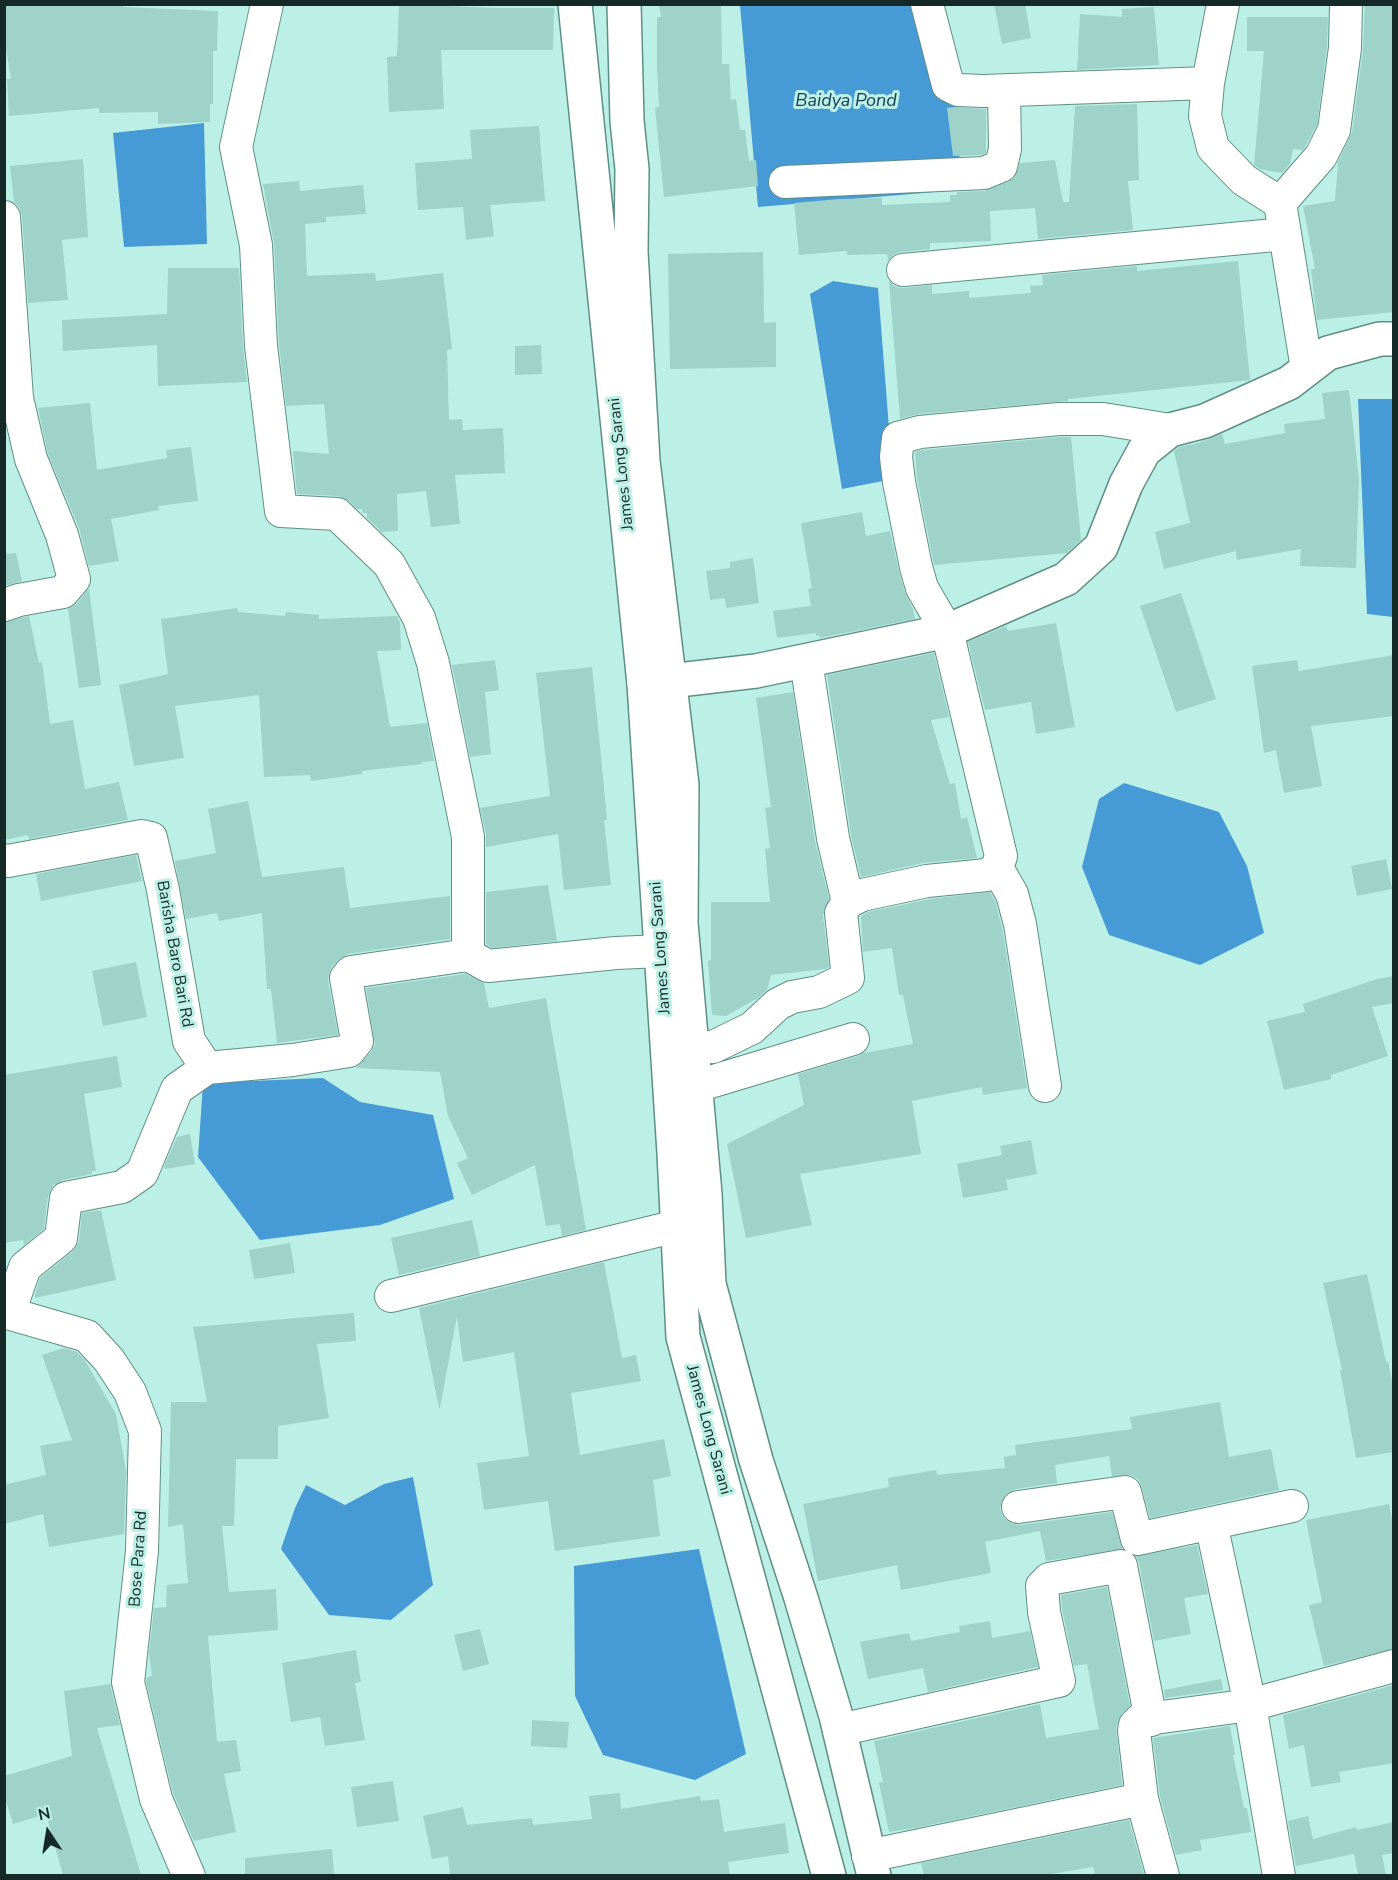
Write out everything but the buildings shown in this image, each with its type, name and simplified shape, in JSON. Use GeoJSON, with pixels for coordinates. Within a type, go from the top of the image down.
{"type":"FeatureCollection","features":[{"type":"Feature","properties":{"kind":"main road","name":"James Long Sarani"},"geometry":{"type":"LineString","coordinates":[[575,4],[657,683],[661,951],[683,1337],[829,1875]]}},
{"type":"Feature","properties":{"kind":"main road"},"geometry":{"type":"LineString","coordinates":[[624,4],[627,121],[632,169],[632,275],[643,461],[645,570]]}},
{"type":"Feature","properties":{"kind":"main road"},"geometry":{"type":"LineString","coordinates":[[871,1866],[839,1730],[801,1598],[756,1460],[709,1284],[697,1086],[681,923],[682,785],[657,683],[756,671],[947,631],[1066,579],[1101,547],[1126,484],[1144,451],[1170,430],[1205,421],[1289,383],[1328,353],[1380,339],[1394,339]]}},
{"type":"Feature","properties":{"kind":"street"},"geometry":{"type":"LineString","coordinates":[[267,4],[236,147],[256,245],[261,346],[281,511],[337,514],[389,564],[419,618],[433,663],[468,837],[468,955]]}},
{"type":"Feature","properties":{"kind":"street"},"geometry":{"type":"LineString","coordinates":[[927,4],[948,85],[958,90],[1004,91],[1208,82]]}},
{"type":"Feature","properties":{"kind":"street"},"geometry":{"type":"LineString","coordinates":[[1223,4],[1208,82],[1205,116],[1213,148],[1244,180],[1280,203],[1307,369]]}},
{"type":"Feature","properties":{"kind":"street"},"geometry":{"type":"LineString","coordinates":[[1280,203],[1321,156],[1334,130],[1345,48],[1346,4]]}},
{"type":"Feature","properties":{"kind":"street"},"geometry":{"type":"LineString","coordinates":[[785,182],[984,173],[1001,166],[1005,149],[1004,91]]}},
{"type":"Feature","properties":{"kind":"street"},"geometry":{"type":"LineString","coordinates":[[4,218],[17,398],[31,459],[62,535],[74,579],[63,592],[4,605]]}},
{"type":"Feature","properties":{"kind":"street"},"geometry":{"type":"LineString","coordinates":[[903,270],[1285,234]]}},
{"type":"Feature","properties":{"kind":"street"},"geometry":{"type":"LineString","coordinates":[[693,1048],[713,1047],[752,1028],[777,1004],[792,997],[819,992],[848,978],[841,913],[848,902],[862,895],[927,881],[987,875],[997,868],[1002,856],[947,631],[922,588],[916,567],[898,482],[896,457],[898,438],[920,432],[1059,419],[1103,419],[1170,430]]}},
{"type":"Feature","properties":{"kind":"street"},"geometry":{"type":"LineString","coordinates":[[806,660],[833,838],[848,902]]}},
{"type":"Feature","properties":{"kind":"street","name":"Barisha Baro Bari Rd"},"geometry":{"type":"LineString","coordinates":[[4,860],[142,836],[151,838],[163,890],[189,1041],[207,1068]]}},
{"type":"Feature","properties":{"kind":"street"},"geometry":{"type":"LineString","coordinates":[[997,868],[1012,894],[1020,924],[1044,1086]]}},
{"type":"Feature","properties":{"kind":"street"},"geometry":{"type":"LineString","coordinates":[[7,1312],[25,1267],[61,1238],[66,1198],[122,1187],[141,1173],[177,1089],[207,1068],[293,1060],[349,1051],[357,1041],[346,978],[351,972],[468,955],[488,966],[616,953],[661,951]]}},
{"type":"Feature","properties":{"kind":"street"},"geometry":{"type":"LineString","coordinates":[[697,1086],[853,1039]]}},
{"type":"Feature","properties":{"kind":"street"},"geometry":{"type":"LineString","coordinates":[[391,1296],[677,1226]]}},
{"type":"Feature","properties":{"kind":"street","name":"Bose Para Rd"},"geometry":{"type":"LineString","coordinates":[[7,1312],[87,1336],[109,1360],[130,1392],[145,1431],[141,1551],[128,1682],[156,1799],[189,1875]]}},
{"type":"Feature","properties":{"kind":"street"},"geometry":{"type":"LineString","coordinates":[[1018,1507],[1125,1492],[1137,1539],[1292,1506]]}},
{"type":"Feature","properties":{"kind":"street"},"geometry":{"type":"LineString","coordinates":[[1211,1523],[1250,1705],[1279,1875]]}},
{"type":"Feature","properties":{"kind":"street"},"geometry":{"type":"LineString","coordinates":[[839,1730],[1059,1681],[1044,1612],[1042,1586],[1049,1579],[1121,1566],[1151,1720]]}},
{"type":"Feature","properties":{"kind":"street"},"geometry":{"type":"LineString","coordinates":[[1163,1875],[1142,1799],[1134,1731],[1135,1725],[1140,1720],[1250,1705],[1394,1666]]}},
{"type":"Feature","properties":{"kind":"street"},"geometry":{"type":"LineString","coordinates":[[871,1866],[1142,1799]]}},
{"type":"Feature","properties":{"kind":"water","name":"Baidya Pond"},"geometry":{"type":"Polygon","coordinates":[[[740,5],[924,5],[960,117],[959,190],[758,207],[740,5]]]}},
{"type":"Feature","properties":{"kind":"water"},"geometry":{"type":"Polygon","coordinates":[[[204,123],[207,244],[124,247],[113,133],[204,123]]]}},
{"type":"Feature","properties":{"kind":"water"},"geometry":{"type":"Polygon","coordinates":[[[833,281],[878,288],[893,479],[842,489],[810,294],[833,281]]]}},
{"type":"Feature","properties":{"kind":"water"},"geometry":{"type":"Polygon","coordinates":[[[1358,399],[1393,399],[1393,617],[1367,614],[1358,399]]]}},
{"type":"Feature","properties":{"kind":"water"},"geometry":{"type":"Polygon","coordinates":[[[1124,783],[1219,812],[1247,866],[1264,933],[1200,965],[1109,935],[1082,867],[1099,799],[1124,783]]]}},
{"type":"Feature","properties":{"kind":"water"},"geometry":{"type":"Polygon","coordinates":[[[323,1078],[360,1102],[433,1115],[454,1199],[380,1225],[260,1240],[198,1157],[203,1083],[323,1078]]]}},
{"type":"Feature","properties":{"kind":"water"},"geometry":{"type":"Polygon","coordinates":[[[413,1477],[433,1585],[391,1620],[329,1615],[281,1549],[295,1508],[306,1485],[345,1505],[384,1484],[413,1477]]]}},
{"type":"Feature","properties":{"kind":"water"},"geometry":{"type":"Polygon","coordinates":[[[699,1549],[746,1754],[695,1780],[603,1755],[575,1696],[574,1566],[699,1549]]]}}]}
